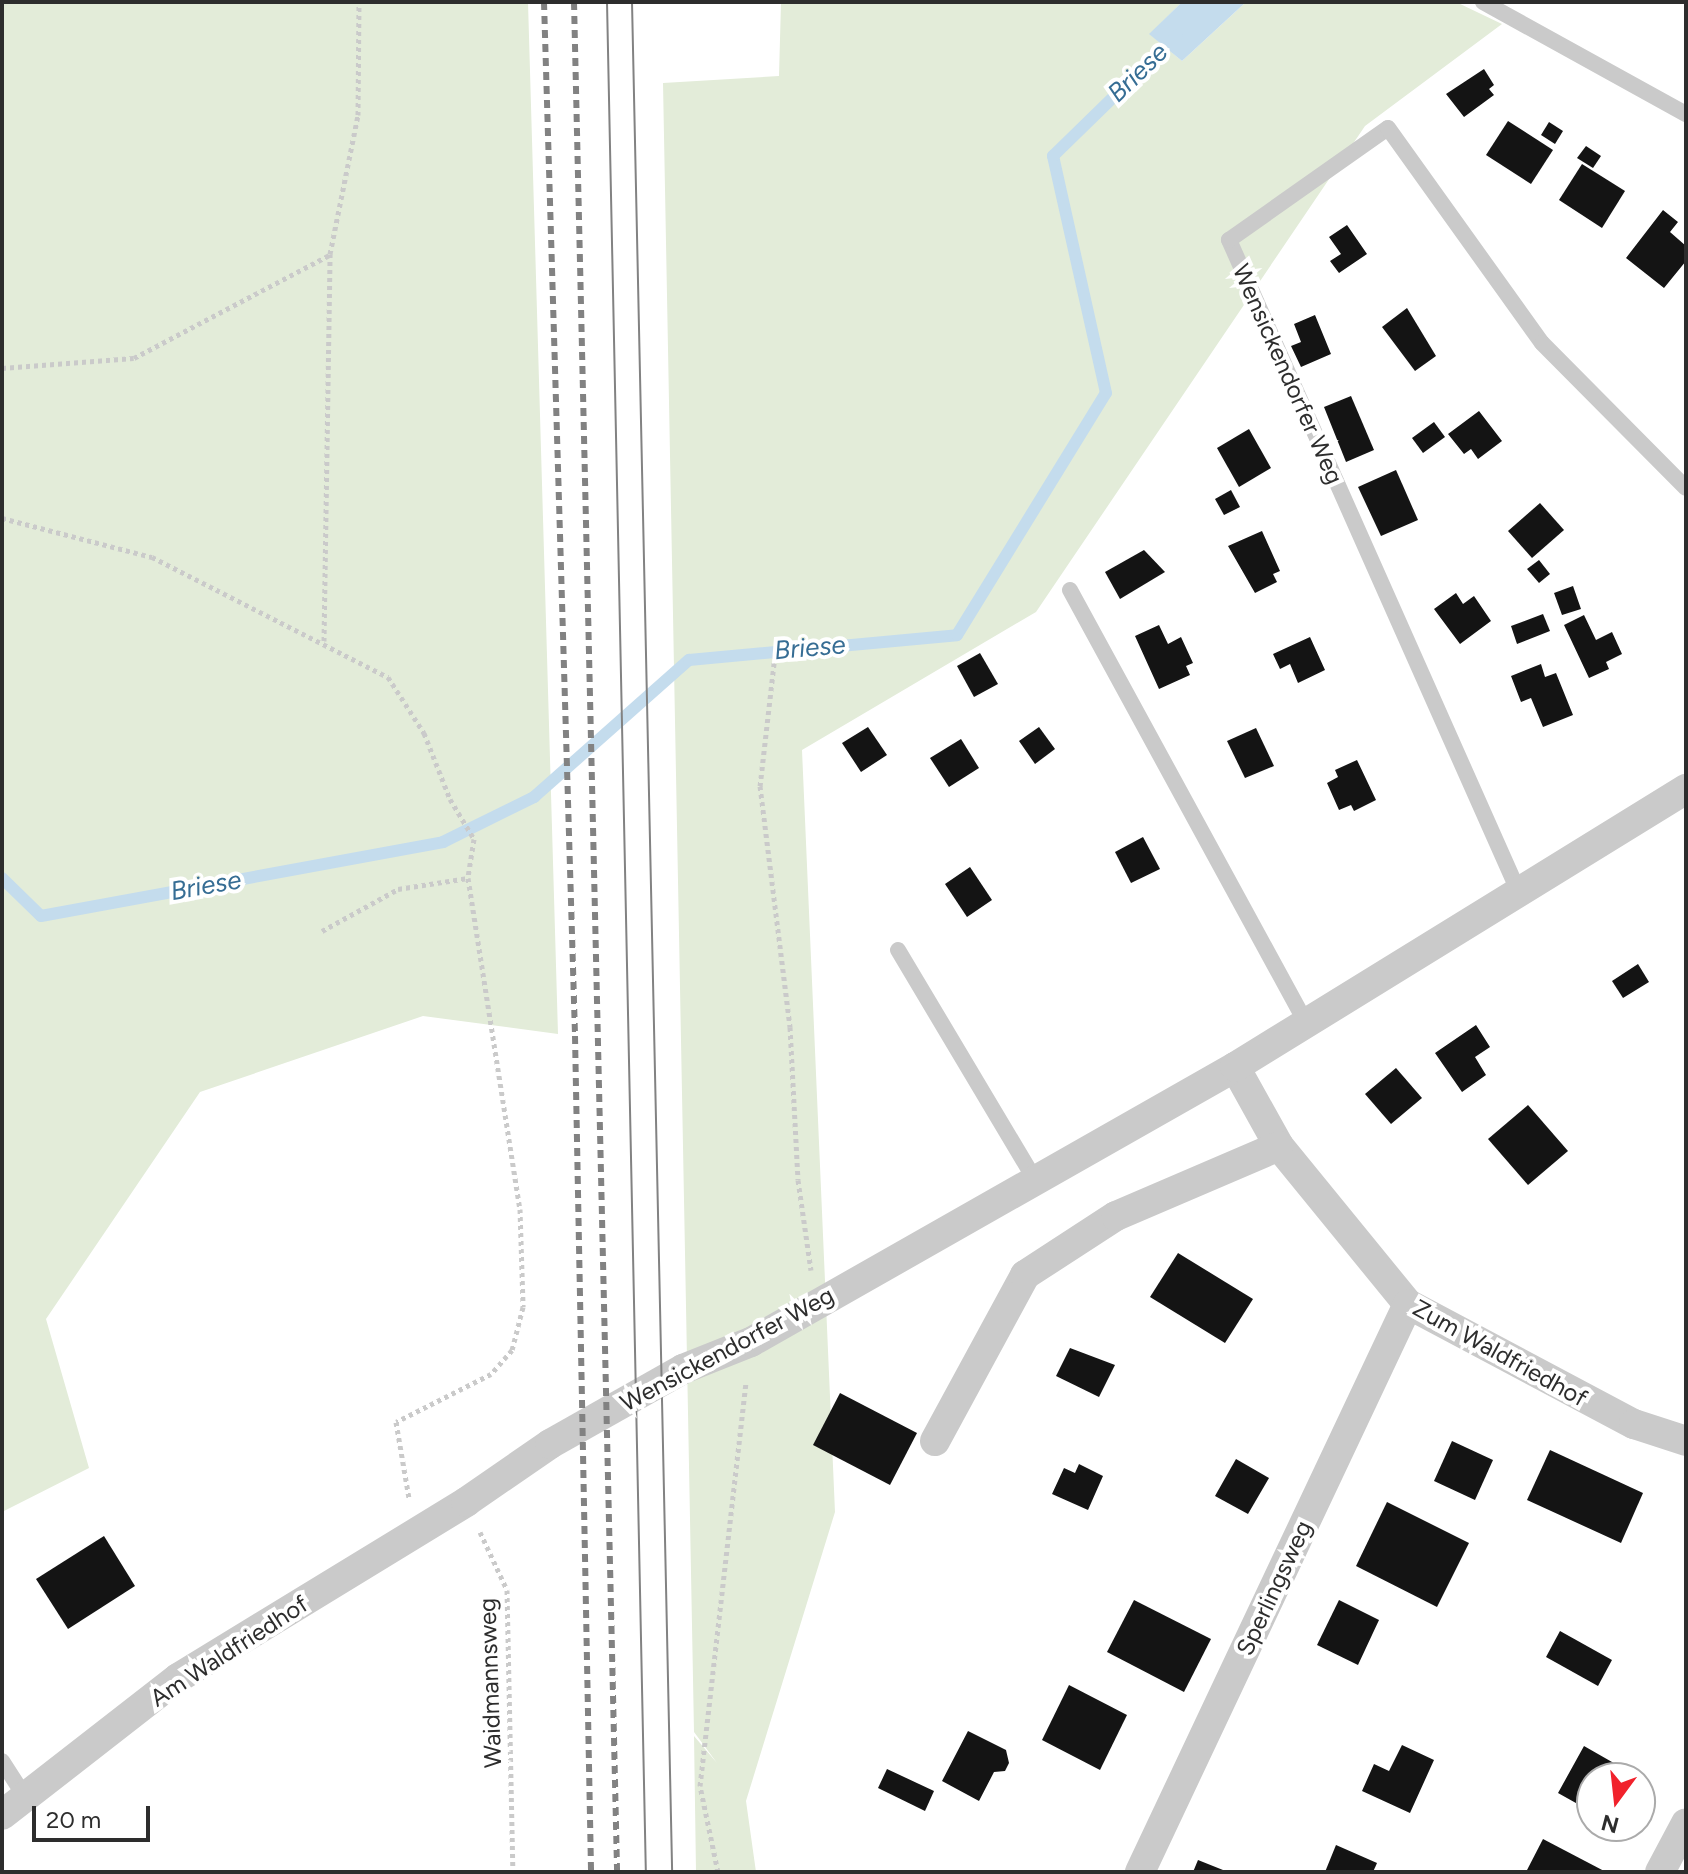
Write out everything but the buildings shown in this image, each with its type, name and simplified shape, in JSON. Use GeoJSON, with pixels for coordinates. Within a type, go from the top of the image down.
{"type":"FeatureCollection","features":[{"type":"Feature","properties":{"kind":"street","name":"Wensickendorfer Weg"},"geometry":{"type":"LineString","coordinates":[[466,1502],[550,1444],[683,1369],[751,1342],[1034,1178],[1235,1067],[1520,895],[1686,789]]}},
{"type":"Feature","properties":{"kind":"street","name":"Zum Waldfriedhof"},"geometry":{"type":"LineString","coordinates":[[1235,1067],[1279,1146],[1408,1304],[1634,1424],[1686,1441]]}},
{"type":"Feature","properties":{"kind":"street"},"geometry":{"type":"LineString","coordinates":[[935,1441],[1025,1275],[1116,1216],[1279,1146]]}},
{"type":"Feature","properties":{"kind":"street","name":"Sperlingsweg"},"geometry":{"type":"LineString","coordinates":[[1140,1872],[1408,1304]]}},
{"type":"Feature","properties":{"kind":"street","name":"Am Waldfriedhof"},"geometry":{"type":"LineString","coordinates":[[14,1808],[178,1678],[466,1502]]}},
{"type":"Feature","properties":{"kind":"street"},"geometry":{"type":"LineString","coordinates":[[1660,1872],[1686,1823]]}},
{"type":"Feature","properties":{"kind":"lane"},"geometry":{"type":"LineString","coordinates":[[1483,2],[1686,114]]}},
{"type":"Feature","properties":{"kind":"lane","name":"Wensickendorfer Weg"},"geometry":{"type":"LineString","coordinates":[[1520,895],[1229,240],[1388,128],[1542,343],[1686,488]]}},
{"type":"Feature","properties":{"kind":"lane"},"geometry":{"type":"LineString","coordinates":[[1070,590],[1307,1024]]}},
{"type":"Feature","properties":{"kind":"lane"},"geometry":{"type":"LineString","coordinates":[[898,950],[1034,1178]]}},
{"type":"Feature","properties":{"kind":"lane"},"geometry":{"type":"LineString","coordinates":[[2,1761],[14,1808]]}},
{"type":"Feature","properties":{"kind":"path"},"geometry":{"type":"LineString","coordinates":[[324,641],[330,254],[358,115],[359,2]]}},
{"type":"Feature","properties":{"kind":"path"},"geometry":{"type":"LineString","coordinates":[[2,368],[134,358],[330,254]]}},
{"type":"Feature","properties":{"kind":"path"},"geometry":{"type":"LineString","coordinates":[[2,518],[152,557],[324,641],[388,677],[424,733],[450,799],[474,839],[468,878],[520,1209],[523,1307],[512,1350],[491,1374],[396,1422],[416,1534]]}},
{"type":"Feature","properties":{"kind":"path"},"geometry":{"type":"LineString","coordinates":[[775,655],[760,786],[790,1027],[798,1180],[815,1304]]}},
{"type":"Feature","properties":{"kind":"path"},"geometry":{"type":"LineString","coordinates":[[322,931],[398,889],[468,878]]}},
{"type":"Feature","properties":{"kind":"path"},"geometry":{"type":"LineString","coordinates":[[718,1872],[700,1786],[751,1342]]}},
{"type":"Feature","properties":{"kind":"path","name":"Waidmannsweg"},"geometry":{"type":"LineString","coordinates":[[466,1502],[507,1590],[513,1872]]}},
{"type":"Feature","properties":{"kind":"green space"},"geometry":{"type":"Polygon","coordinates":[[[2,2],[528,2],[558,1034],[423,1016],[200,1092],[46,1319],[89,1468],[2,1512],[2,2]]]}},
{"type":"Feature","properties":{"kind":"green space"},"geometry":{"type":"Polygon","coordinates":[[[781,2],[1182,2],[1150,34],[1182,61],[1246,2],[1456,2],[1502,24],[1365,126],[1036,612],[802,750],[835,1512],[746,1801],[756,1872],[696,1872],[694,1736],[717,1763],[694,1732],[663,83],[779,76],[781,2]]]}},
{"type":"Feature","properties":{"kind":"water"},"geometry":{"type":"Polygon","coordinates":[[[1182,2],[1246,2],[1182,61],[1149,34],[1182,2]]]}},
{"type":"Feature","properties":{"kind":"waterway","name":"Briese"},"geometry":{"type":"LineString","coordinates":[[2,878],[41,916],[443,842],[534,797],[689,660],[957,635],[1106,393],[1053,156],[1177,35]]}},
{"type":"Feature","properties":{"kind":"tram line"},"geometry":{"type":"LineString","coordinates":[[607,2],[646,1872]]}},
{"type":"Feature","properties":{"kind":"tram line"},"geometry":{"type":"LineString","coordinates":[[632,2],[672,1872]]}},
{"type":"Feature","properties":{"kind":"railway"},"geometry":{"type":"LineString","coordinates":[[544,2],[575,1036],[591,1872]]}},
{"type":"Feature","properties":{"kind":"railway"},"geometry":{"type":"LineString","coordinates":[[574,2],[617,1872]]}}]}
